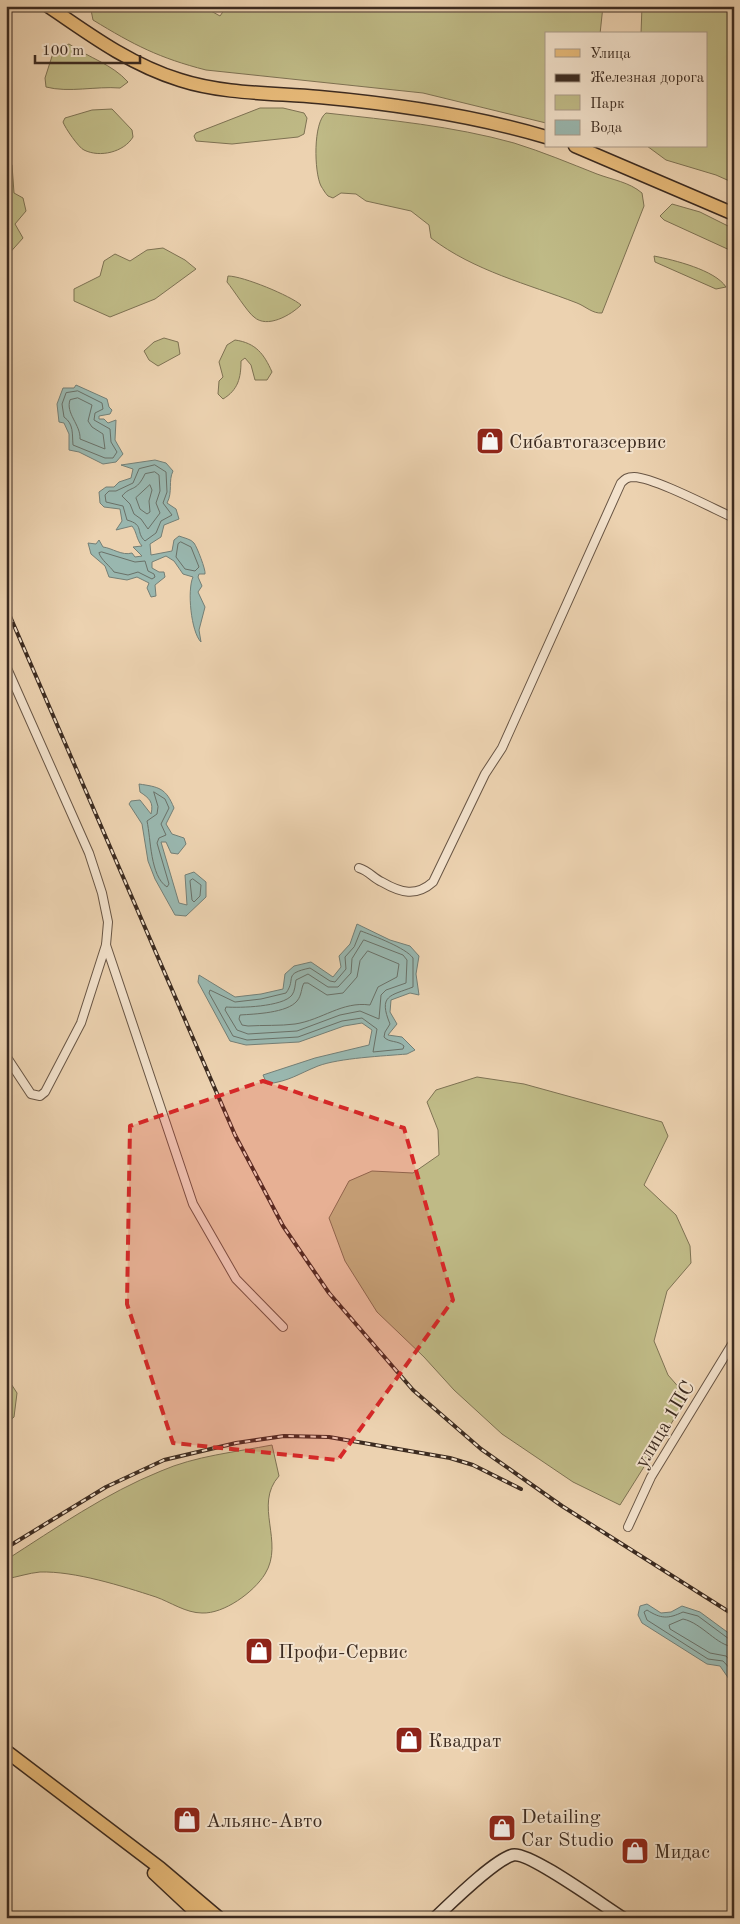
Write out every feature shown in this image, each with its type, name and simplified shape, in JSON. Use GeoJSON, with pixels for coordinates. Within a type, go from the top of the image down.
{"type":"FeatureCollection","features":[{"type":"Feature","properties":{"kind":"main road"},"geometry":{"type":"LineString","coordinates":[[48,6],[129,59],[181,81],[218,88],[372,102],[450,113],[545,137]]}},
{"type":"Feature","properties":{"kind":"main road"},"geometry":{"type":"LineString","coordinates":[[580,148],[734,214]]}},
{"type":"Feature","properties":{"kind":"main road"},"geometry":{"type":"LineString","coordinates":[[6,1751],[98,1823],[160,1868],[219,1918]]}},
{"type":"Feature","properties":{"kind":"main road"},"geometry":{"type":"LineString","coordinates":[[98,1823],[202,1918]]}},
{"type":"Feature","properties":{"kind":"street"},"geometry":{"type":"LineString","coordinates":[[359,868],[367,870],[382,882],[409,892],[418,893],[433,882],[485,774],[502,748],[620,483],[626,478],[641,478],[734,518]]}},
{"type":"Feature","properties":{"kind":"street"},"geometry":{"type":"LineString","coordinates":[[6,666],[97,874],[108,922],[106,945],[81,1024],[45,1092],[40,1096],[31,1094],[6,1056]]}},
{"type":"Feature","properties":{"kind":"street"},"geometry":{"type":"LineString","coordinates":[[106,945],[192,1204],[236,1279],[283,1327]]}},
{"type":"Feature","properties":{"kind":"street","name":"улица 1ПС"},"geometry":{"type":"LineString","coordinates":[[628,1527],[651,1477],[734,1341]]}},
{"type":"Feature","properties":{"kind":"street"},"geometry":{"type":"LineString","coordinates":[[435,1918],[497,1864],[513,1856],[521,1855],[540,1864],[623,1918]]}},
{"type":"Feature","properties":{"kind":"highlighted area"},"geometry":{"type":"Polygon","coordinates":[[[263,1081],[404,1128],[453,1300],[338,1460],[173,1443],[127,1304],[130,1126],[263,1081]]]}},
{"type":"Feature","properties":{"kind":"green space"},"geometry":{"type":"Polygon","coordinates":[[[93,6],[202,6],[220,16],[227,6],[603,6],[600,32],[545,32],[545,123],[423,93],[206,70],[147,50],[121,37],[93,20],[91,10],[93,6]]]}},
{"type":"Feature","properties":{"kind":"green space"},"geometry":{"type":"Polygon","coordinates":[[[642,6],[734,6],[734,183],[716,175],[666,160],[650,148],[708,148],[708,32],[641,32],[642,6]]]}},
{"type":"Feature","properties":{"kind":"green space"},"geometry":{"type":"Polygon","coordinates":[[[69,44],[115,70],[128,82],[120,88],[55,89],[46,87],[45,78],[54,50],[69,44]]]}},
{"type":"Feature","properties":{"kind":"green space"},"geometry":{"type":"Polygon","coordinates":[[[260,108],[283,108],[304,113],[307,118],[304,134],[298,137],[232,144],[196,141],[194,136],[196,133],[260,108]]]}},
{"type":"Feature","properties":{"kind":"green space"},"geometry":{"type":"Polygon","coordinates":[[[112,109],[132,130],[133,137],[124,146],[111,152],[97,153],[84,150],[72,138],[63,122],[65,118],[92,110],[112,109]]]}},
{"type":"Feature","properties":{"kind":"green space"},"geometry":{"type":"Polygon","coordinates":[[[326,113],[421,124],[491,137],[535,150],[637,189],[642,193],[644,206],[602,313],[502,276],[465,259],[431,238],[429,225],[411,211],[366,201],[356,194],[341,193],[333,198],[328,196],[321,186],[316,159],[319,126],[326,113]]]}},
{"type":"Feature","properties":{"kind":"green space"},"geometry":{"type":"Polygon","coordinates":[[[6,158],[12,165],[14,193],[23,198],[26,211],[15,224],[23,238],[6,257],[6,158]]]}},
{"type":"Feature","properties":{"kind":"green space"},"geometry":{"type":"Polygon","coordinates":[[[672,204],[700,212],[734,229],[734,252],[664,220],[660,216],[672,204]]]}},
{"type":"Feature","properties":{"kind":"green space"},"geometry":{"type":"Polygon","coordinates":[[[163,248],[185,260],[196,269],[155,299],[110,317],[74,301],[74,289],[100,276],[104,261],[115,254],[130,261],[147,250],[163,248]]]}},
{"type":"Feature","properties":{"kind":"green space"},"geometry":{"type":"Polygon","coordinates":[[[654,256],[683,263],[704,271],[721,281],[726,287],[716,289],[655,262],[654,256]]]}},
{"type":"Feature","properties":{"kind":"green space"},"geometry":{"type":"Polygon","coordinates":[[[228,276],[244,279],[266,287],[301,305],[279,319],[265,322],[259,320],[248,311],[227,282],[228,276]]]}},
{"type":"Feature","properties":{"kind":"green space"},"geometry":{"type":"Polygon","coordinates":[[[164,338],[178,342],[180,354],[158,366],[149,360],[144,351],[154,342],[164,338]]]}},
{"type":"Feature","properties":{"kind":"green space"},"geometry":{"type":"Polygon","coordinates":[[[235,340],[249,344],[258,350],[272,372],[267,380],[255,380],[251,365],[245,358],[241,361],[238,383],[232,392],[223,399],[218,394],[219,381],[223,377],[219,362],[227,345],[235,340]]]}},
{"type":"Feature","properties":{"kind":"green space"},"geometry":{"type":"Polygon","coordinates":[[[477,1077],[524,1084],[662,1122],[668,1136],[644,1185],[676,1215],[690,1246],[691,1263],[667,1291],[654,1341],[668,1375],[682,1391],[686,1400],[620,1505],[573,1482],[502,1434],[454,1390],[424,1357],[377,1312],[345,1261],[329,1218],[349,1181],[372,1171],[413,1173],[439,1155],[438,1130],[427,1102],[436,1090],[477,1077]]]}},
{"type":"Feature","properties":{"kind":"green space"},"geometry":{"type":"Polygon","coordinates":[[[6,1376],[17,1393],[14,1417],[6,1424],[6,1376]]]}},
{"type":"Feature","properties":{"kind":"green space"},"geometry":{"type":"Polygon","coordinates":[[[272,1445],[279,1476],[272,1487],[269,1499],[268,1511],[272,1549],[270,1562],[265,1574],[254,1588],[229,1606],[211,1612],[196,1613],[128,1588],[54,1572],[32,1573],[6,1579],[6,1560],[121,1490],[174,1466],[216,1455],[272,1445]]]}},
{"type":"Feature","properties":{"kind":"water"},"geometry":{"type":"Polygon","coordinates":[[[76,385],[107,399],[112,410],[110,414],[99,416],[99,419],[104,419],[108,423],[116,420],[115,440],[123,454],[116,462],[103,464],[79,452],[69,450],[69,434],[64,423],[59,422],[57,404],[63,388],[74,388],[76,385]]]}},
{"type":"Feature","properties":{"kind":"water"},"geometry":{"type":"Polygon","coordinates":[[[155,460],[166,463],[173,471],[167,503],[176,509],[179,519],[164,525],[161,537],[150,544],[151,555],[172,551],[174,540],[179,536],[194,543],[205,572],[205,574],[199,574],[198,577],[202,586],[198,592],[205,607],[199,630],[201,642],[192,620],[190,591],[193,577],[183,574],[174,561],[166,556],[152,562],[152,568],[159,572],[164,572],[165,577],[155,585],[156,596],[151,597],[147,588],[149,583],[137,577],[127,580],[109,577],[105,566],[91,554],[88,543],[96,544],[99,540],[103,547],[128,554],[132,553],[135,557],[142,556],[133,547],[142,546],[134,528],[132,526],[116,530],[122,521],[120,509],[104,507],[100,503],[99,492],[106,487],[114,487],[119,482],[131,478],[133,469],[121,465],[155,460]]]}},
{"type":"Feature","properties":{"kind":"water"},"geometry":{"type":"Polygon","coordinates":[[[139,784],[152,786],[165,792],[174,808],[166,824],[172,834],[184,838],[186,844],[178,854],[171,853],[166,842],[161,842],[179,903],[187,905],[185,875],[194,872],[206,882],[206,897],[186,916],[175,915],[155,879],[148,861],[142,824],[129,804],[131,801],[140,800],[151,814],[151,803],[140,792],[139,784]]]}},
{"type":"Feature","properties":{"kind":"water"},"geometry":{"type":"Polygon","coordinates":[[[357,924],[390,940],[410,946],[419,956],[416,974],[419,995],[410,993],[391,1000],[390,1012],[397,1024],[388,1035],[402,1037],[415,1050],[407,1054],[327,1063],[288,1079],[267,1084],[263,1075],[315,1058],[369,1045],[372,1030],[362,1023],[344,1026],[299,1042],[246,1045],[230,1041],[198,982],[199,975],[235,997],[283,989],[285,974],[294,966],[311,962],[333,977],[341,967],[339,956],[350,944],[357,924]]]}},
{"type":"Feature","properties":{"kind":"water"},"geometry":{"type":"Polygon","coordinates":[[[647,1604],[661,1613],[671,1612],[682,1606],[700,1612],[734,1637],[734,1678],[729,1679],[720,1666],[707,1664],[642,1623],[638,1615],[640,1606],[647,1604]]]}},
{"type":"Feature","properties":{"kind":"railway"},"geometry":{"type":"LineString","coordinates":[[6,607],[235,1135],[283,1226],[329,1293],[413,1390],[481,1449],[562,1506],[734,1615]]}},
{"type":"Feature","properties":{"kind":"railway"},"geometry":{"type":"LineString","coordinates":[[6,1548],[106,1487],[164,1460],[236,1443],[284,1436],[329,1437],[450,1458],[473,1465],[521,1489]]}},
{"type":"Feature","properties":{"kind":"place","name":"Сибавтогазсервис"},"geometry":{"type":"Point","coordinates":[490,441]}},
{"type":"Feature","properties":{"kind":"place","name":"Профи-Сервис"},"geometry":{"type":"Point","coordinates":[259,1651]}},
{"type":"Feature","properties":{"kind":"place","name":"Квадрат"},"geometry":{"type":"Point","coordinates":[409,1740]}},
{"type":"Feature","properties":{"kind":"place","name":"Альянс-Авто"},"geometry":{"type":"Point","coordinates":[187,1820]}},
{"type":"Feature","properties":{"kind":"place","name":"Detailing Car Studio"},"geometry":{"type":"Point","coordinates":[502,1828]}},
{"type":"Feature","properties":{"kind":"place","name":"Мидас"},"geometry":{"type":"Point","coordinates":[635,1851]}}]}
